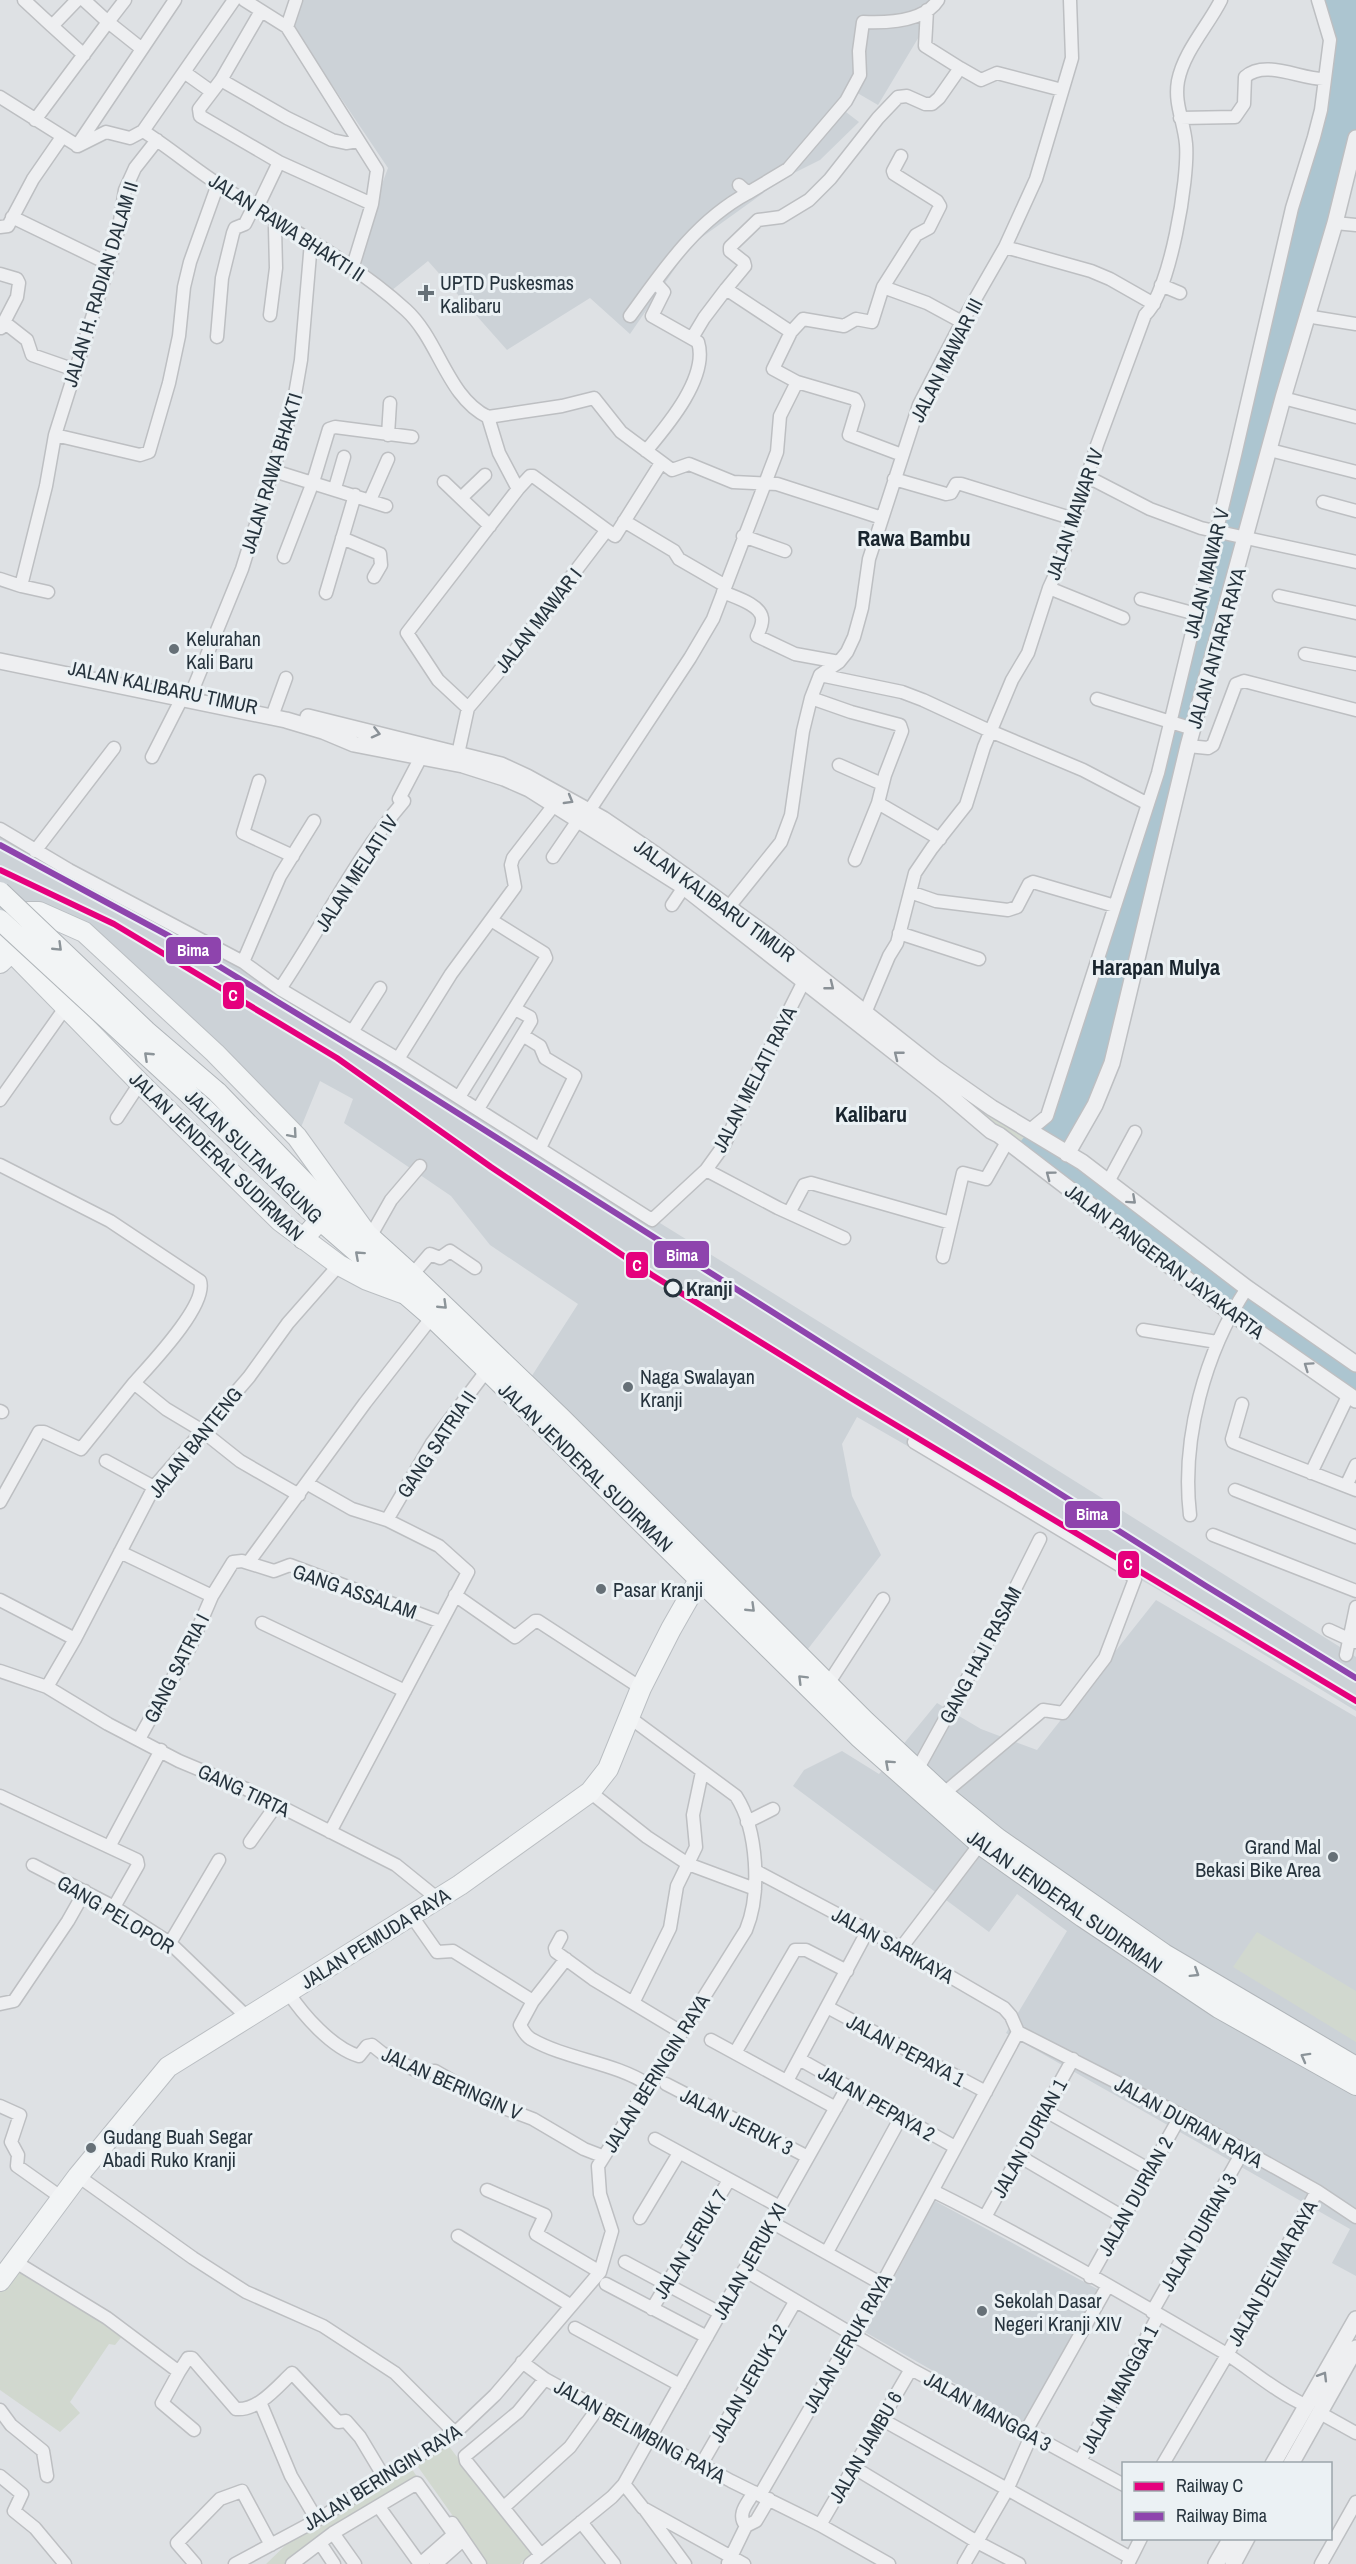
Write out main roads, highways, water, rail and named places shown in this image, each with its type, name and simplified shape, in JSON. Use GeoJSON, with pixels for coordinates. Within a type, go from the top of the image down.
{"type":"FeatureCollection","features":[{"type":"Feature","properties":{"kind":"main road","name":"JALAN SULTAN AGUNG"},"geometry":{"type":"LineString","coordinates":[[0,892],[146,1031],[217,1092],[329,1218],[402,1293]]}},
{"type":"Feature","properties":{"kind":"main road","name":"JALAN JENDERAL SUDIRMAN"},"geometry":{"type":"LineString","coordinates":[[0,925],[28,912],[39,912],[84,932],[106,951],[254,1092],[297,1137],[369,1237],[412,1275],[561,1418],[705,1573],[980,1844],[1161,1960],[1356,2067]]}},
{"type":"Feature","properties":{"kind":"main road"},"geometry":{"type":"LineString","coordinates":[[2,956],[19,935],[30,926],[38,921],[55,918]]}},
{"type":"Feature","properties":{"kind":"main road","name":"JALAN SULTAN AGUNG"},"geometry":{"type":"LineString","coordinates":[[0,920],[191,1096],[329,1218]]}},
{"type":"Feature","properties":{"kind":"main road","name":"JALAN JENDERAL SUDIRMAN"},"geometry":{"type":"LineString","coordinates":[[2,956],[27,969],[280,1221],[339,1265],[367,1280],[402,1293],[432,1317],[705,1573],[828,1684],[853,1720],[917,1770],[997,1838],[1252,2028],[1356,2085]]}},
{"type":"Feature","properties":{"kind":"main road","name":"JALAN JENDERAL SUDIRMAN"},"geometry":{"type":"LineString","coordinates":[[329,1218],[369,1237]]}},
{"type":"Feature","properties":{"kind":"main road"},"geometry":{"type":"LineString","coordinates":[[303,1239],[329,1218]]}},
{"type":"Feature","properties":{"kind":"main road","name":"JALAN PEMUDA RAYA"},"geometry":{"type":"LineString","coordinates":[[0,2280],[78,2176],[168,2067],[438,1899],[590,1792],[608,1769],[641,1688],[705,1573]]}},
{"type":"Feature","properties":{"kind":"water"},"geometry":{"type":"Polygon","coordinates":[[[1318,0],[1356,0],[1356,138],[1283,398],[1112,1063],[1067,1153],[1356,1364],[1356,1400],[1015,1148],[1030,1130],[1047,1116],[1148,804],[1304,166],[1330,40],[1318,0]]]}},
{"type":"Feature","properties":{"kind":"rail line","name":"Bima"},"geometry":{"type":"LineString","coordinates":[[0,845],[169,936],[380,1064],[1206,1586],[1356,1678]]}},
{"type":"Feature","properties":{"kind":"rail line","name":"C"},"geometry":{"type":"LineString","coordinates":[[0,870],[114,924],[337,1058],[491,1167],[652,1275],[849,1397],[1356,1701]]}},
{"type":"Feature","properties":{"kind":"place","name":"UPTD Puskesmas Kalibaru"},"geometry":{"type":"Point","coordinates":[426,293]}},
{"type":"Feature","properties":{"kind":"place","name":"Kelurahan Kali Baru"},"geometry":{"type":"Point","coordinates":[174,649]}},
{"type":"Feature","properties":{"kind":"place","name":"Kranji"},"geometry":{"type":"Point","coordinates":[673,1288]}},
{"type":"Feature","properties":{"kind":"place","name":"Naga Swalayan Kranji"},"geometry":{"type":"Point","coordinates":[628,1387]}},
{"type":"Feature","properties":{"kind":"place","name":"Pasar Kranji"},"geometry":{"type":"Point","coordinates":[601,1589]}},
{"type":"Feature","properties":{"kind":"place","name":"Grand Mal Bekasi Bike Area"},"geometry":{"type":"Point","coordinates":[1333,1857]}},
{"type":"Feature","properties":{"kind":"place","name":"Gudang Buah Segar Abadi Ruko Kranji"},"geometry":{"type":"Point","coordinates":[91,2148]}},
{"type":"Feature","properties":{"kind":"place","name":"Sekolah Dasar Negeri Kranji XIV"},"geometry":{"type":"Point","coordinates":[982,2311]}},
{"type":"Feature","properties":{"kind":"district","name":"Rawa Bambu"},"geometry":{"type":"Point","coordinates":[914,538]}},
{"type":"Feature","properties":{"kind":"district","name":"Harapan Mulya"},"geometry":{"type":"Point","coordinates":[1156,967]}},
{"type":"Feature","properties":{"kind":"district","name":"Kalibaru"},"geometry":{"type":"Point","coordinates":[871,1114]}}]}
